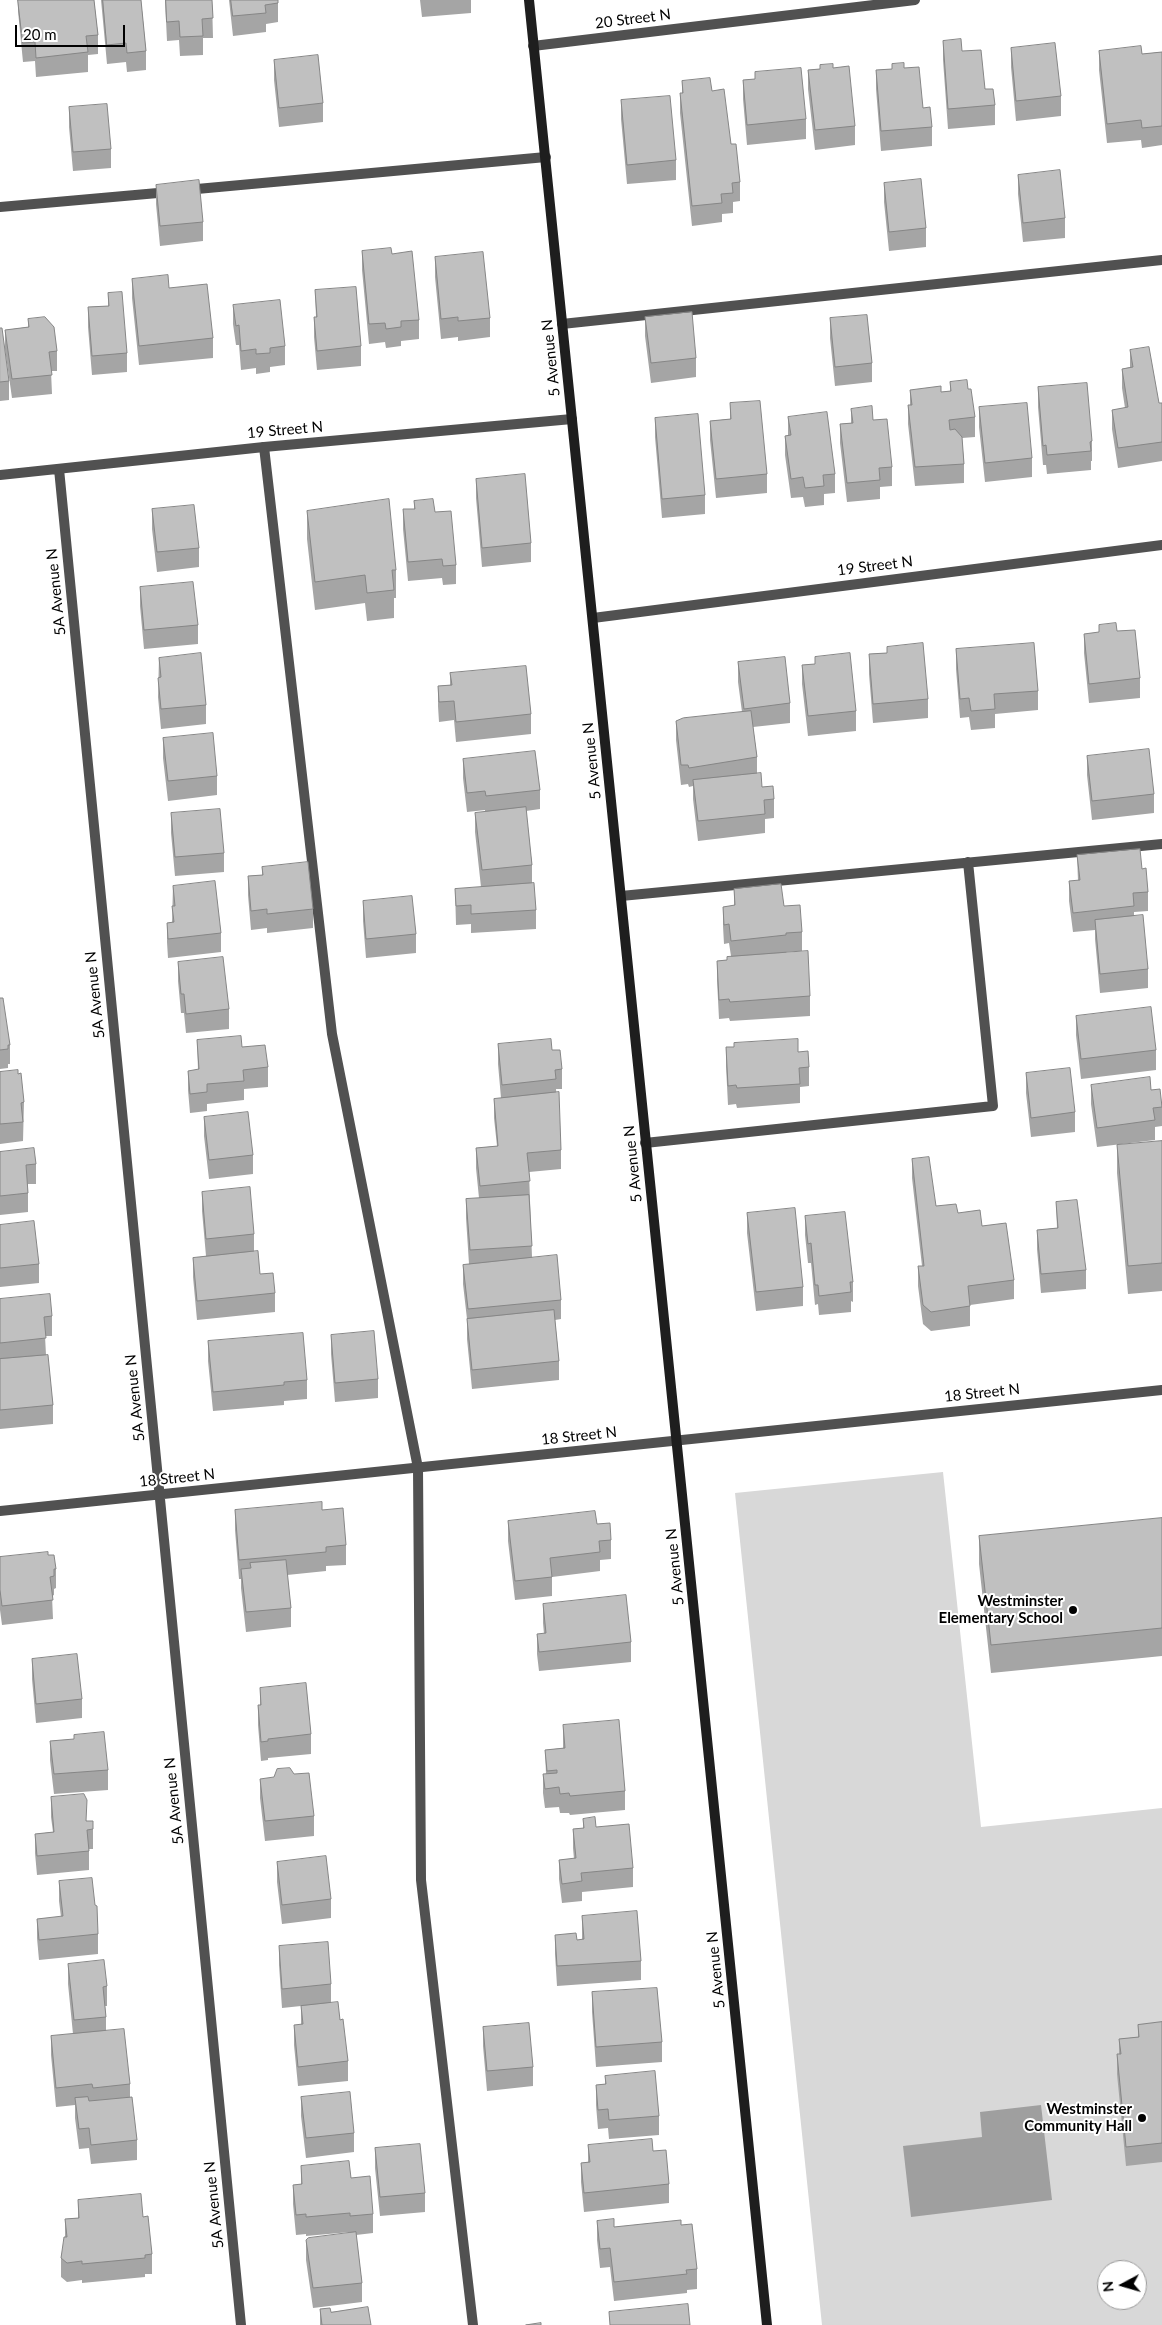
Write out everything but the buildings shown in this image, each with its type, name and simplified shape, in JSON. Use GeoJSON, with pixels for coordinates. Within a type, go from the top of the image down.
{"type":"FeatureCollection","features":[{"type":"Feature","properties":{"kind":"main road","name":"5 Avenue N"},"geometry":{"type":"LineString","coordinates":[[529,0],[767,2325]]}},
{"type":"Feature","properties":{"kind":"street","name":"20 Street N"},"geometry":{"type":"LineString","coordinates":[[533,46],[915,0]]}},
{"type":"Feature","properties":{"kind":"street"},"geometry":{"type":"LineString","coordinates":[[0,207],[546,157]]}},
{"type":"Feature","properties":{"kind":"street"},"geometry":{"type":"LineString","coordinates":[[562,324],[1162,260]]}},
{"type":"Feature","properties":{"kind":"street","name":"19 Street N"},"geometry":{"type":"LineString","coordinates":[[0,475],[264,447],[572,419]]}},
{"type":"Feature","properties":{"kind":"street"},"geometry":{"type":"LineString","coordinates":[[264,447],[332,1034],[418,1468],[422,1880],[473,2325]]}},
{"type":"Feature","properties":{"kind":"street","name":"5A Avenue N"},"geometry":{"type":"LineString","coordinates":[[59,469],[241,2325]]}},
{"type":"Feature","properties":{"kind":"street","name":"19 Street N"},"geometry":{"type":"LineString","coordinates":[[593,618],[1162,545]]}},
{"type":"Feature","properties":{"kind":"street"},"geometry":{"type":"LineString","coordinates":[[621,896],[1162,844]]}},
{"type":"Feature","properties":{"kind":"street"},"geometry":{"type":"LineString","coordinates":[[645,1143],[993,1106],[968,862]]}},
{"type":"Feature","properties":{"kind":"street","name":"18 Street N"},"geometry":{"type":"LineString","coordinates":[[0,1511],[1162,1390]]}},
{"type":"Feature","properties":{"kind":"shaded area"},"geometry":{"type":"Polygon","coordinates":[[[943,1472],[981,1827],[1162,1808],[1162,2325],[822,2325],[735,1493],[943,1472]]]}},
{"type":"Feature","properties":{"kind":"shaded area"},"geometry":{"type":"Polygon","coordinates":[[[1041,2105],[1052,2200],[911,2217],[903,2146],[982,2137],[980,2112],[1041,2105]]]}},
{"type":"Feature","properties":{"kind":"place","name":"Westminster Elementary School"},"geometry":{"type":"Point","coordinates":[1073,1610]}},
{"type":"Feature","properties":{"kind":"place","name":"Westminster Community Hall"},"geometry":{"type":"Point","coordinates":[1142,2118]}}]}
